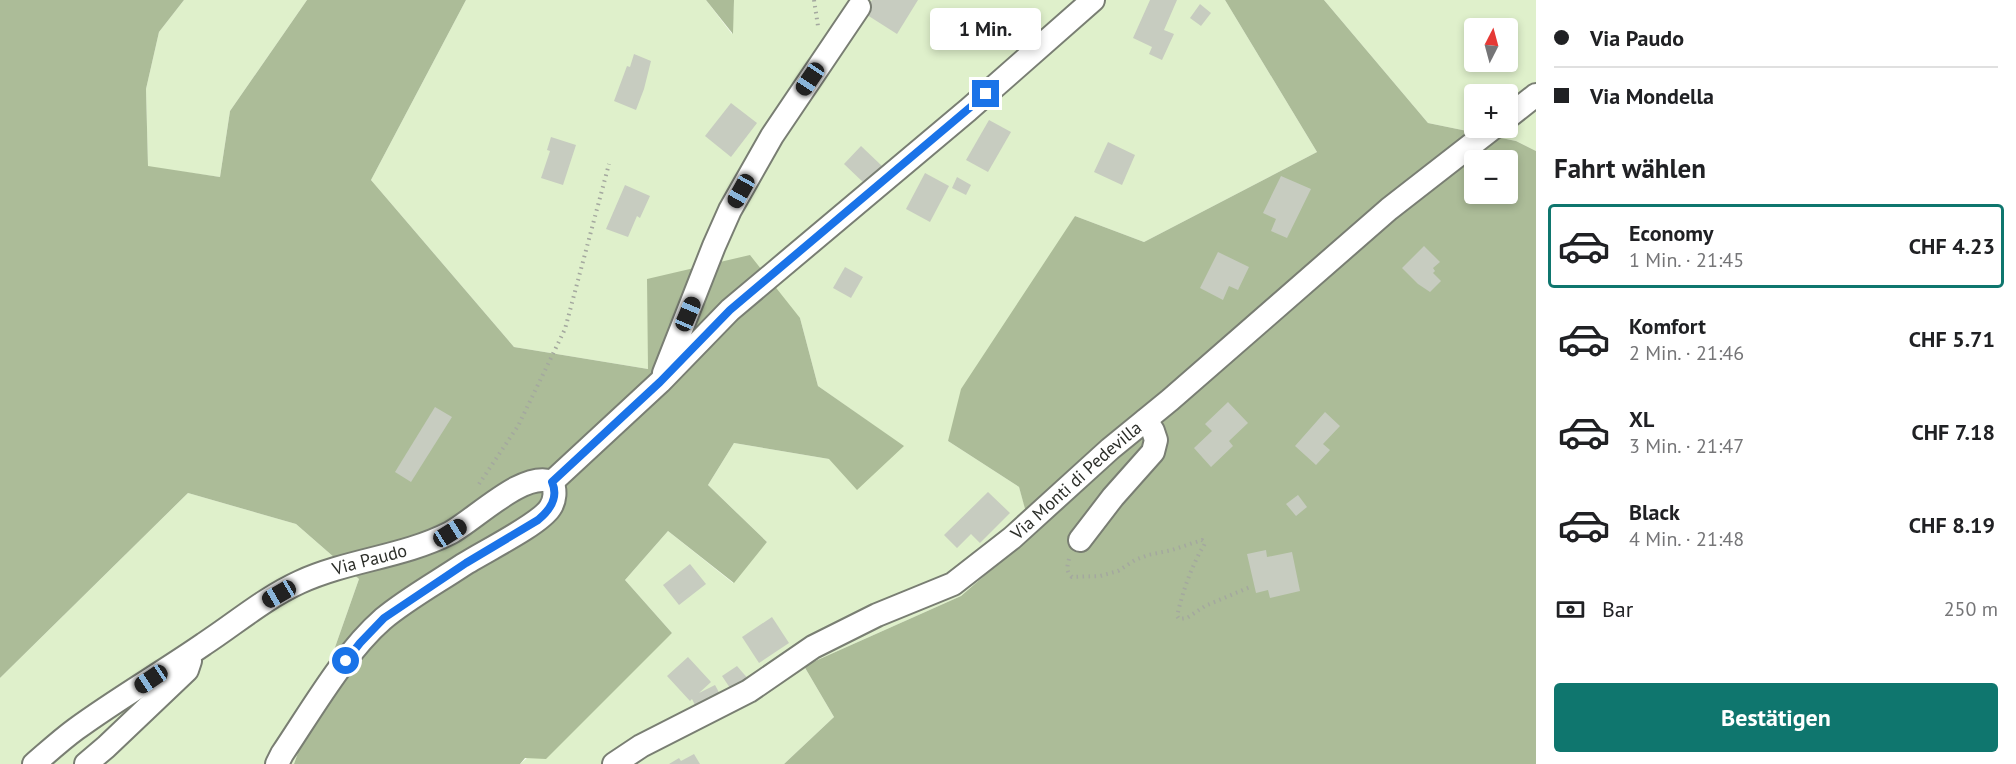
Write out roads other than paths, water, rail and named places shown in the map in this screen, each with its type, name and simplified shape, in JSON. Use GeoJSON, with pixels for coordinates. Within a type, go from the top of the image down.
{"type":"FeatureCollection","features":[{"type":"Feature","properties":{"kind":"street"},"geometry":{"type":"LineString","coordinates":[[277,764],[346,661],[384,618],[466,563],[538,520],[552,507],[555,489],[552,482],[660,382],[730,310],[968,110],[1093,0]]}},
{"type":"Feature","properties":{"kind":"street"},"geometry":{"type":"LineString","coordinates":[[660,382],[730,210],[772,136],[859,7]]}},
{"type":"Feature","properties":{"kind":"street"},"geometry":{"type":"LineString","coordinates":[[1518,109],[1536,95]]}},
{"type":"Feature","properties":{"kind":"street","name":"Via Monti di Pedevilla"},"geometry":{"type":"LineString","coordinates":[[614,764],[641,746],[749,691],[813,647],[876,615],[953,584],[1012,538],[1110,449],[1389,209],[1480,138]]}},
{"type":"Feature","properties":{"kind":"street"},"geometry":{"type":"LineString","coordinates":[[1080,540],[1113,496],[1153,452],[1156,440],[1146,420]]}},
{"type":"Feature","properties":{"kind":"street","name":"Via Paudo"},"geometry":{"type":"LineString","coordinates":[[34,764],[75,730],[260,605],[298,583],[323,572],[450,533],[521,485],[536,479],[552,482]]}},
{"type":"Feature","properties":{"kind":"street"},"geometry":{"type":"LineString","coordinates":[[86,764],[187,670],[190,654]]}}]}
